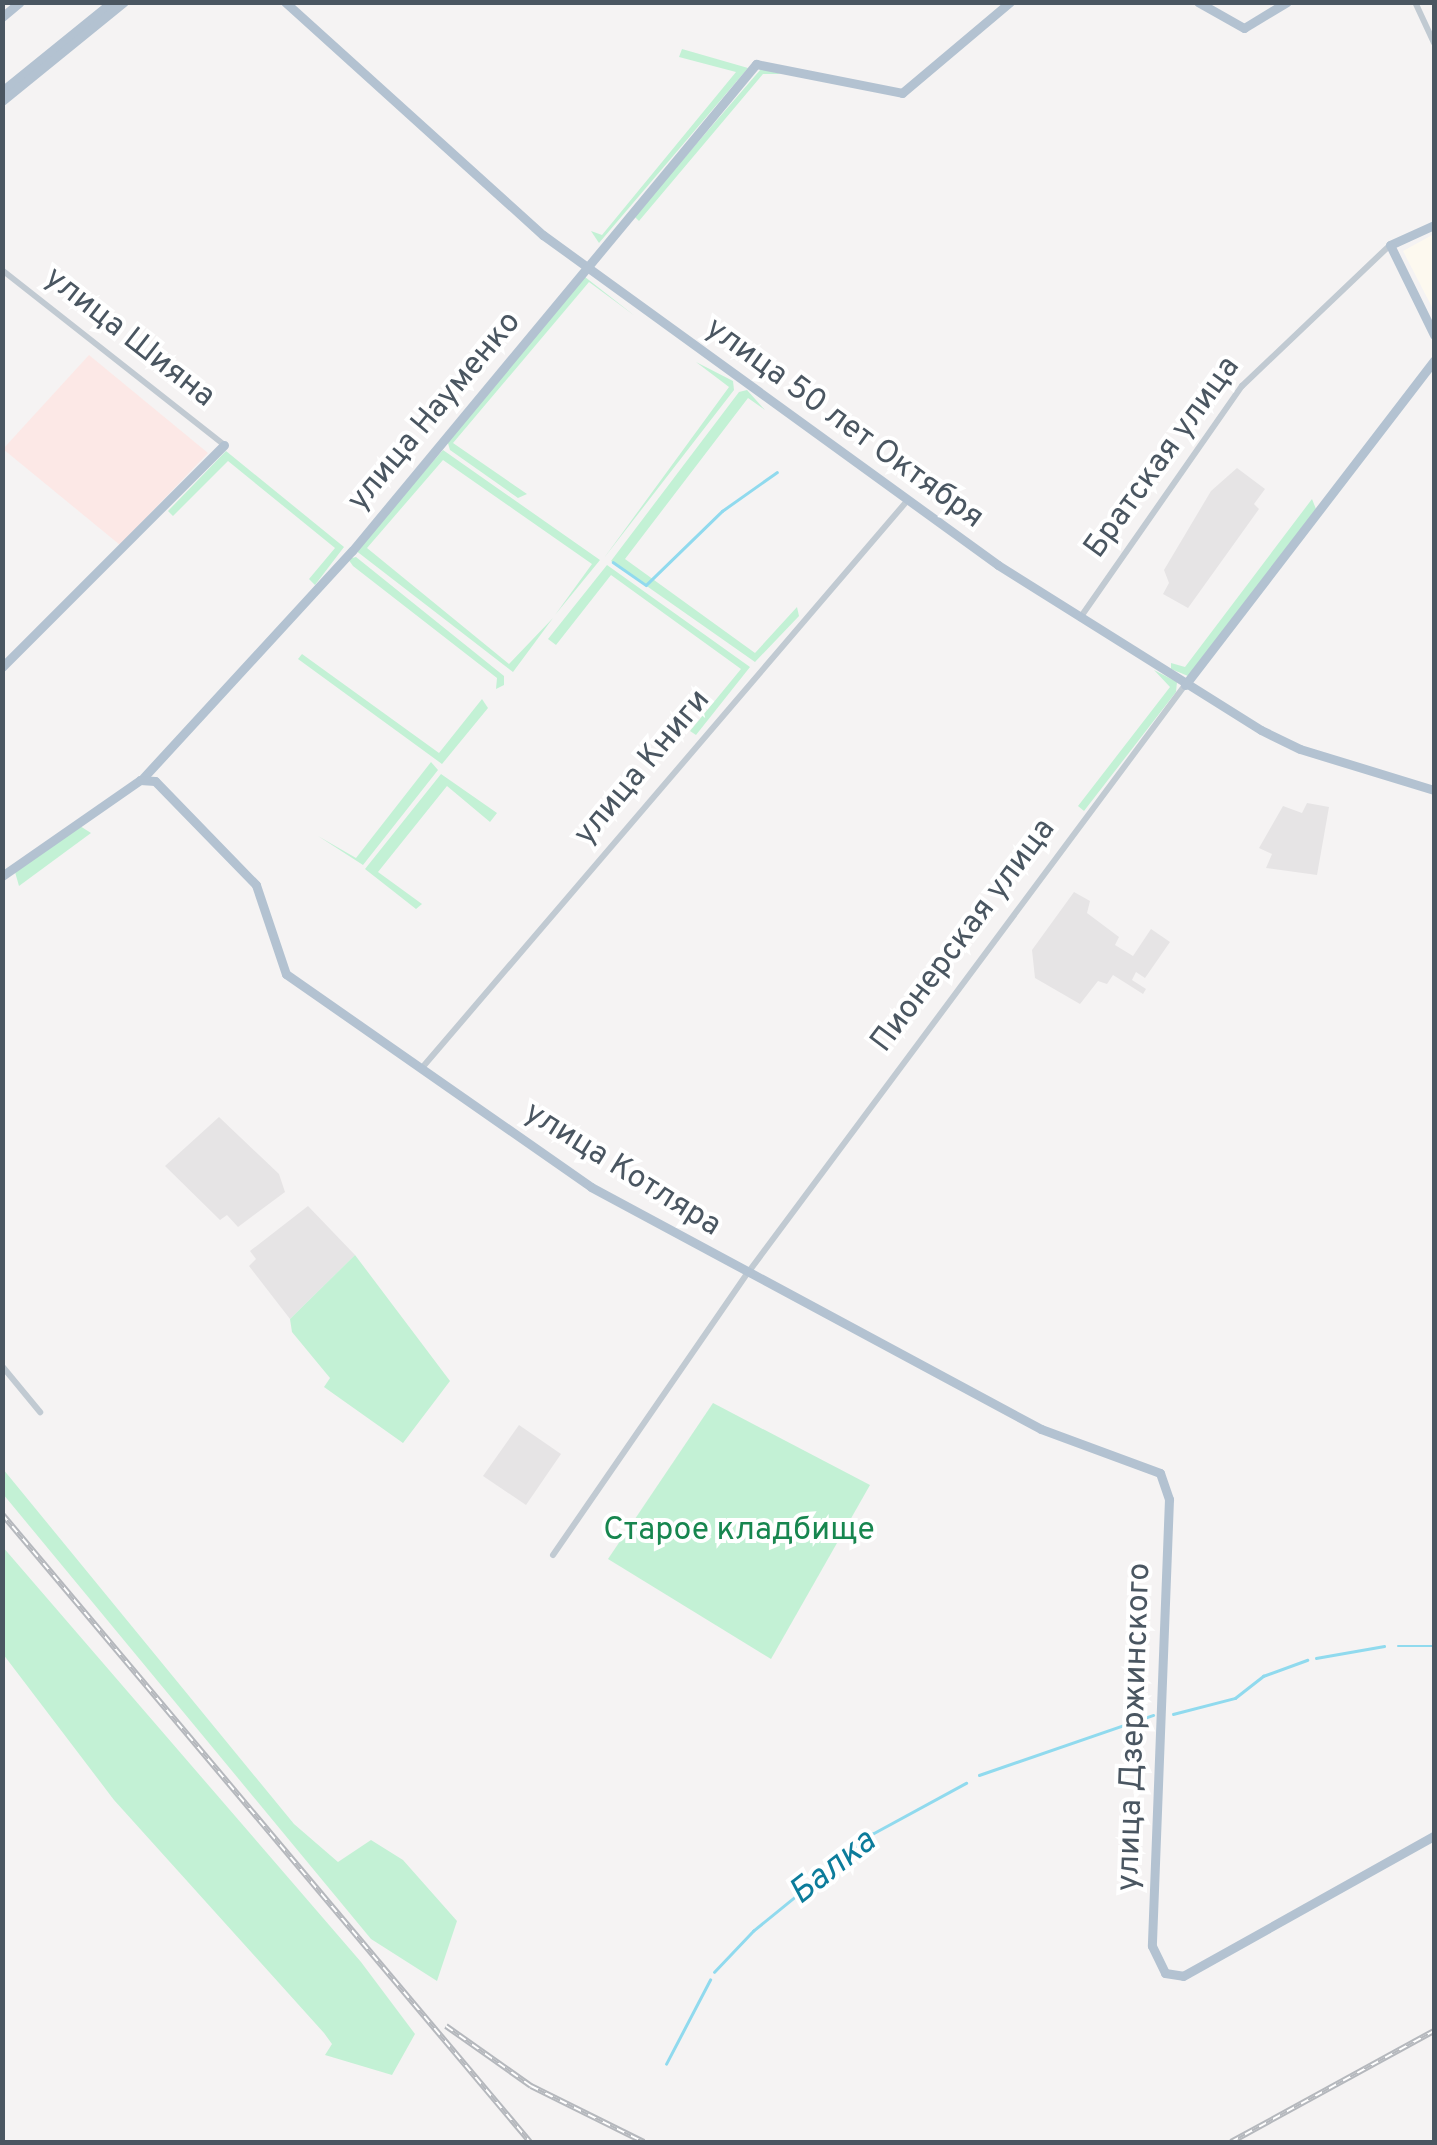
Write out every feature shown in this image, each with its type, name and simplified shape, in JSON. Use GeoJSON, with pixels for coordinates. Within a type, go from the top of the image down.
{"type":"FeatureCollection","features":[{"type":"Feature","properties":{"kind":"main road"},"geometry":{"type":"LineString","coordinates":[[2,17],[20,2]]}},
{"type":"Feature","properties":{"kind":"main road"},"geometry":{"type":"LineString","coordinates":[[2,90],[112,2]]}},
{"type":"Feature","properties":{"kind":"main road"},"geometry":{"type":"LineString","coordinates":[[2,100],[124,2]]}},
{"type":"Feature","properties":{"kind":"main road","name":"улица 50 лет Октября"},"geometry":{"type":"LineString","coordinates":[[285,2],[475,180],[588,270],[907,501],[1080,618],[1300,749],[1434,790]]}},
{"type":"Feature","properties":{"kind":"main road","name":"улица Науменко"},"geometry":{"type":"LineString","coordinates":[[2,876],[140,780],[233,687],[588,270],[756,64],[902,94],[1010,2]]}},
{"type":"Feature","properties":{"kind":"main road"},"geometry":{"type":"LineString","coordinates":[[1198,2],[1244,28],[1288,2]]}},
{"type":"Feature","properties":{"kind":"main road","name":"Братская улица"},"geometry":{"type":"LineString","coordinates":[[1390,244],[1434,224]]}},
{"type":"Feature","properties":{"kind":"main road"},"geometry":{"type":"LineString","coordinates":[[1390,244],[1434,335]]}},
{"type":"Feature","properties":{"kind":"main road","name":"Пионерская улица"},"geometry":{"type":"LineString","coordinates":[[1186,684],[1434,361]]}},
{"type":"Feature","properties":{"kind":"main road"},"geometry":{"type":"LineString","coordinates":[[2,666],[224,445]]}},
{"type":"Feature","properties":{"kind":"main road","name":"улица Котляра"},"geometry":{"type":"LineString","coordinates":[[140,780],[155,781],[256,885],[286,974],[591,1188],[1041,1429],[1152,1467],[1166,1480]]}},
{"type":"Feature","properties":{"kind":"main road","name":"улица Дзержинского"},"geometry":{"type":"LineString","coordinates":[[1166,1480],[1152,1934],[1154,1959],[1164,1974],[1183,1976],[1434,1836]]}},
{"type":"Feature","properties":{"kind":"street"},"geometry":{"type":"LineString","coordinates":[[1416,2],[1434,43]]}},
{"type":"Feature","properties":{"kind":"street","name":"Братская улица"},"geometry":{"type":"LineString","coordinates":[[1080,618],[1242,386],[1390,244]]}},
{"type":"Feature","properties":{"kind":"street","name":"улица Шияна"},"geometry":{"type":"LineString","coordinates":[[2,270],[224,445]]}},
{"type":"Feature","properties":{"kind":"street","name":"улица Книги"},"geometry":{"type":"LineString","coordinates":[[421,1070],[907,501]]}},
{"type":"Feature","properties":{"kind":"street","name":"Пионерская улица"},"geometry":{"type":"LineString","coordinates":[[553,1555],[746,1274],[1186,684]]}},
{"type":"Feature","properties":{"kind":"street"},"geometry":{"type":"LineString","coordinates":[[2,1366],[40,1412]]}},
{"type":"Feature","properties":{"kind":"shaded area"},"geometry":{"type":"Polygon","coordinates":[[[1434,234],[1434,311],[1403,251],[1434,234]]]}},
{"type":"Feature","properties":{"kind":"shaded area"},"geometry":{"type":"Polygon","coordinates":[[[89,355],[208,453],[120,545],[3,449],[89,355]]]}},
{"type":"Feature","properties":{"kind":"shaded area"},"geometry":{"type":"Polygon","coordinates":[[[1237,468],[1265,489],[1254,504],[1259,509],[1188,608],[1163,594],[1169,583],[1164,570],[1211,491],[1237,468]]]}},
{"type":"Feature","properties":{"kind":"shaded area"},"geometry":{"type":"Polygon","coordinates":[[[1307,803],[1329,807],[1317,875],[1266,868],[1272,854],[1259,848],[1283,806],[1302,813],[1307,803]]]}},
{"type":"Feature","properties":{"kind":"shaded area"},"geometry":{"type":"Polygon","coordinates":[[[1074,892],[1090,901],[1087,913],[1119,937],[1115,945],[1133,956],[1151,929],[1170,942],[1145,978],[1136,972],[1132,980],[1146,989],[1143,994],[1113,975],[1107,984],[1098,981],[1080,1004],[1035,978],[1032,950],[1074,892]]]}},
{"type":"Feature","properties":{"kind":"shaded area"},"geometry":{"type":"Polygon","coordinates":[[[219,1117],[279,1174],[285,1192],[238,1227],[227,1215],[220,1220],[165,1166],[219,1117]]]}},
{"type":"Feature","properties":{"kind":"shaded area"},"geometry":{"type":"Polygon","coordinates":[[[308,1206],[355,1255],[290,1319],[249,1266],[256,1259],[250,1251],[308,1206]]]}},
{"type":"Feature","properties":{"kind":"shaded area"},"geometry":{"type":"Polygon","coordinates":[[[519,1425],[561,1454],[526,1505],[483,1476],[519,1425]]]}},
{"type":"Feature","properties":{"kind":"green space"},"geometry":{"type":"Polygon","coordinates":[[[682,49],[748,68],[599,243],[591,231],[602,235],[736,72],[679,57],[682,49]]]}},
{"type":"Feature","properties":{"kind":"green space"},"geometry":{"type":"Polygon","coordinates":[[[761,69],[782,74],[763,74],[639,221],[634,216],[761,69]]]}},
{"type":"Feature","properties":{"kind":"green space"},"geometry":{"type":"Polygon","coordinates":[[[585,277],[635,316],[589,282],[453,443],[527,494],[518,498],[450,450],[447,440],[585,277]]]}},
{"type":"Feature","properties":{"kind":"green space"},"geometry":{"type":"Polygon","coordinates":[[[696,362],[733,381],[734,390],[604,558],[729,387],[696,362]]]}},
{"type":"Feature","properties":{"kind":"green space"},"geometry":{"type":"Polygon","coordinates":[[[747,390],[765,410],[748,398],[625,559],[755,653],[797,607],[799,616],[755,662],[611,561],[739,392],[747,390]]]}},
{"type":"Feature","properties":{"kind":"green space"},"geometry":{"type":"Polygon","coordinates":[[[443,450],[600,560],[555,615],[592,564],[443,460],[367,548],[509,664],[553,618],[513,672],[355,550],[443,450]]]}},
{"type":"Feature","properties":{"kind":"green space"},"geometry":{"type":"Polygon","coordinates":[[[226,451],[344,547],[315,585],[309,579],[335,548],[228,461],[173,516],[168,511],[226,451]]]}},
{"type":"Feature","properties":{"kind":"green space"},"geometry":{"type":"Polygon","coordinates":[[[1312,499],[1316,509],[1188,676],[1171,669],[1171,663],[1185,667],[1312,499]]]}},
{"type":"Feature","properties":{"kind":"green space"},"geometry":{"type":"Polygon","coordinates":[[[356,557],[504,676],[504,685],[496,689],[497,678],[353,566],[348,559],[356,557]]]}},
{"type":"Feature","properties":{"kind":"green space"},"geometry":{"type":"Polygon","coordinates":[[[607,565],[750,667],[696,735],[690,731],[741,669],[611,575],[556,645],[548,639],[607,565]]]}},
{"type":"Feature","properties":{"kind":"green space"},"geometry":{"type":"Polygon","coordinates":[[[302,654],[439,753],[482,699],[488,708],[442,764],[298,659],[302,654]]]}},
{"type":"Feature","properties":{"kind":"green space"},"geometry":{"type":"Polygon","coordinates":[[[1154,670],[1177,682],[1176,692],[1084,811],[1078,806],[1170,687],[1154,670]]]}},
{"type":"Feature","properties":{"kind":"green space"},"geometry":{"type":"Polygon","coordinates":[[[431,762],[438,770],[363,865],[318,836],[356,858],[431,762]]]}},
{"type":"Feature","properties":{"kind":"green space"},"geometry":{"type":"Polygon","coordinates":[[[441,774],[497,813],[490,822],[447,786],[378,872],[422,904],[416,909],[365,869],[441,774]]]}},
{"type":"Feature","properties":{"kind":"green space"},"geometry":{"type":"Polygon","coordinates":[[[80,826],[91,833],[19,886],[15,872],[80,826]]]}},
{"type":"Feature","properties":{"kind":"green space"},"geometry":{"type":"Polygon","coordinates":[[[355,1255],[450,1381],[403,1443],[324,1387],[330,1378],[292,1332],[290,1319],[355,1255]]]}},
{"type":"Feature","properties":{"kind":"green space","name":"Старое кладбище"},"geometry":{"type":"Polygon","coordinates":[[[713,1403],[870,1485],[771,1659],[608,1559],[713,1403]]]}},
{"type":"Feature","properties":{"kind":"green space"},"geometry":{"type":"Polygon","coordinates":[[[3,1469],[294,1824],[338,1862],[371,1840],[403,1860],[457,1921],[437,1981],[371,1939],[3,1494],[3,1469]]]}},
{"type":"Feature","properties":{"kind":"green space"},"geometry":{"type":"Polygon","coordinates":[[[2,1546],[361,1962],[415,2034],[392,2075],[325,2055],[332,2044],[324,2033],[114,1800],[3,1654],[2,1546]]]}},
{"type":"Feature","properties":{"kind":"waterway"},"geometry":{"type":"LineString","coordinates":[[613,562],[646,585],[722,511],[777,472]]}},
{"type":"Feature","properties":{"kind":"waterway","name":"Балка"},"geometry":{"type":"LineString","coordinates":[[1316,1658],[1384,1646]]}},
{"type":"Feature","properties":{"kind":"waterway","name":"Балка"},"geometry":{"type":"LineString","coordinates":[[1398,1646],[1434,1646]]}},
{"type":"Feature","properties":{"kind":"waterway","name":"Балка"},"geometry":{"type":"LineString","coordinates":[[1173,1714],[1235,1698],[1263,1676],[1307,1660]]}},
{"type":"Feature","properties":{"kind":"waterway","name":"Балка"},"geometry":{"type":"LineString","coordinates":[[979,1775],[1153,1715]]}},
{"type":"Feature","properties":{"kind":"waterway","name":"Балка"},"geometry":{"type":"LineString","coordinates":[[714,1972],[753,1931],[872,1834],[966,1783]]}},
{"type":"Feature","properties":{"kind":"waterway","name":"Балка"},"geometry":{"type":"LineString","coordinates":[[666,2064],[710,1980]]}},
{"type":"Feature","properties":{"kind":"railway"},"geometry":{"type":"LineString","coordinates":[[2,1514],[530,2142]]}},
{"type":"Feature","properties":{"kind":"railway"},"geometry":{"type":"LineString","coordinates":[[446,2026],[531,2086],[644,2142]]}},
{"type":"Feature","properties":{"kind":"railway"},"geometry":{"type":"LineString","coordinates":[[1231,2142],[1434,2031]]}}]}
